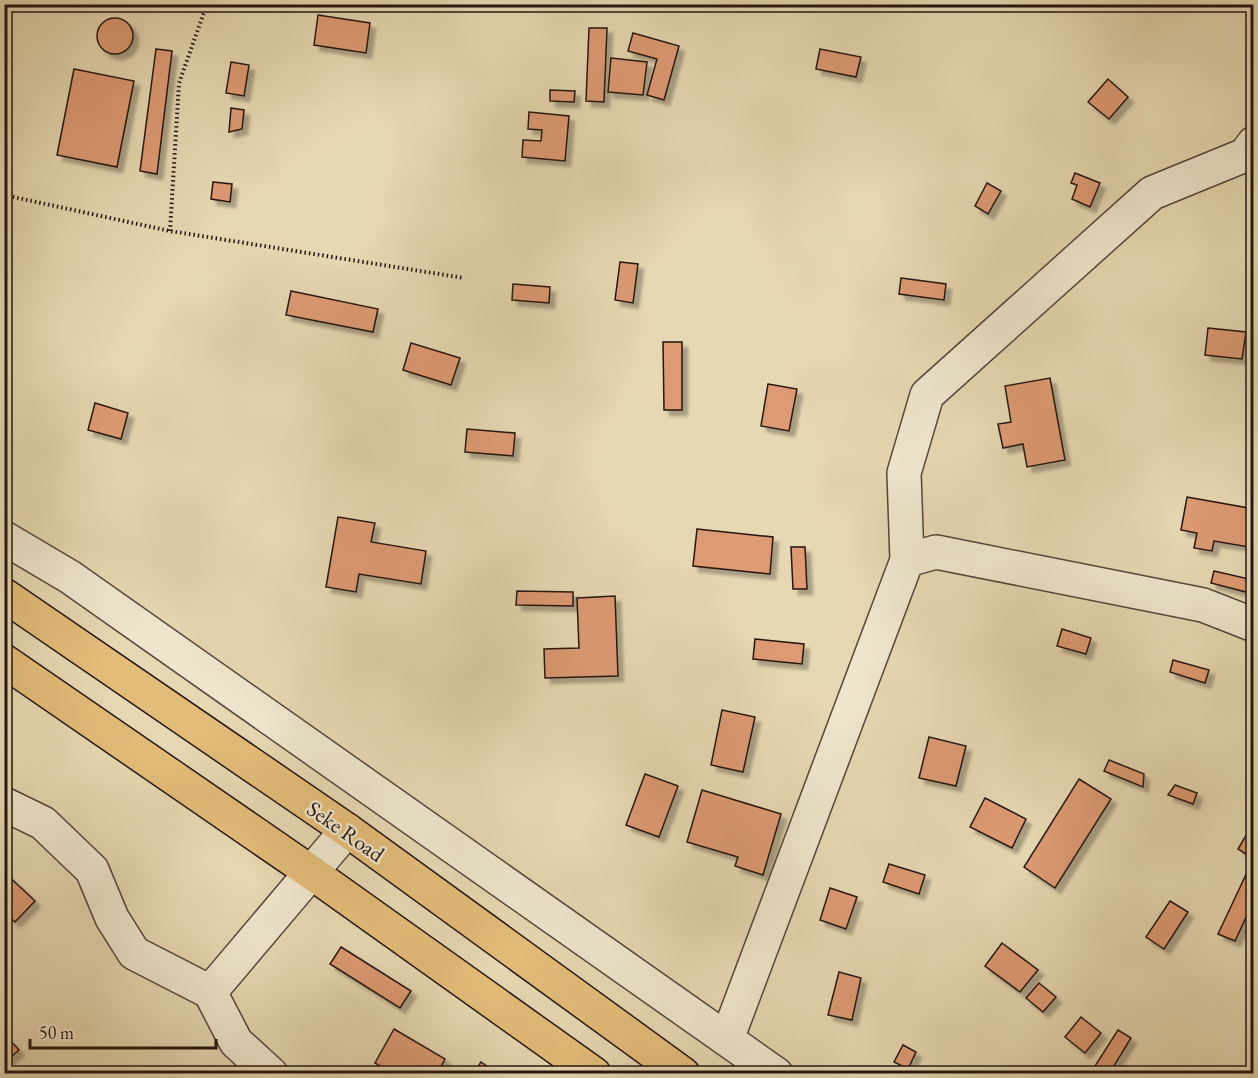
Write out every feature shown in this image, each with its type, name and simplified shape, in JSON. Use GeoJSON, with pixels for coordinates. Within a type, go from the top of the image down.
{"type":"FeatureCollection","features":[{"type":"Feature","properties":{"kind":"main road","name":"Seke Road"},"geometry":{"type":"LineString","coordinates":[[4,595],[346,830],[683,1074]]}},
{"type":"Feature","properties":{"kind":"main road"},"geometry":{"type":"LineString","coordinates":[[4,661],[312,873],[594,1074]]}},
{"type":"Feature","properties":{"kind":"street"},"geometry":{"type":"LineString","coordinates":[[727,1038],[907,560],[904,473],[927,395],[1152,193],[1245,155],[1254,143]]}},
{"type":"Feature","properties":{"kind":"street"},"geometry":{"type":"LineString","coordinates":[[4,538],[70,578],[776,1074]]}},
{"type":"Feature","properties":{"kind":"street"},"geometry":{"type":"LineString","coordinates":[[907,560],[936,552],[1203,605],[1254,625]]}},
{"type":"Feature","properties":{"kind":"street"},"geometry":{"type":"LineString","coordinates":[[4,804],[43,823],[92,870],[112,918],[134,952],[210,992],[236,1042],[271,1074]]}},
{"type":"Feature","properties":{"kind":"street"},"geometry":{"type":"LineString","coordinates":[[210,992],[346,830]]}},
{"type":"Feature","properties":{"kind":"path"},"geometry":{"type":"LineString","coordinates":[[170,231],[178,83],[207,4]]}},
{"type":"Feature","properties":{"kind":"path"},"geometry":{"type":"LineString","coordinates":[[4,195],[170,231],[464,278]]}},
{"type":"Feature","properties":{"kind":"building"},"geometry":{"type":"Polygon","coordinates":[[[318,15],[370,23],[366,53],[314,45],[318,15]]]}},
{"type":"Feature","properties":{"kind":"building"},"geometry":{"type":"Polygon","coordinates":[[[115,18],[128,23],[133,36],[128,49],[115,54],[102,49],[97,36],[102,23],[115,18]]]}},
{"type":"Feature","properties":{"kind":"building"},"geometry":{"type":"Polygon","coordinates":[[[589,28],[607,28],[604,102],[586,101],[589,28]]]}},
{"type":"Feature","properties":{"kind":"building"},"geometry":{"type":"Polygon","coordinates":[[[633,33],[679,46],[664,100],[647,95],[657,59],[628,51],[633,33]]]}},
{"type":"Feature","properties":{"kind":"building"},"geometry":{"type":"Polygon","coordinates":[[[156,49],[172,51],[157,174],[140,171],[156,49]]]}},
{"type":"Feature","properties":{"kind":"building"},"geometry":{"type":"Polygon","coordinates":[[[820,49],[861,57],[856,77],[816,69],[820,49]]]}},
{"type":"Feature","properties":{"kind":"building"},"geometry":{"type":"Polygon","coordinates":[[[611,58],[647,62],[643,95],[608,92],[611,58]]]}},
{"type":"Feature","properties":{"kind":"building"},"geometry":{"type":"Polygon","coordinates":[[[231,62],[249,65],[244,96],[226,93],[231,62]]]}},
{"type":"Feature","properties":{"kind":"building"},"geometry":{"type":"Polygon","coordinates":[[[74,69],[134,81],[117,167],[57,155],[74,69]]]}},
{"type":"Feature","properties":{"kind":"building"},"geometry":{"type":"Polygon","coordinates":[[[1108,79],[1128,97],[1109,119],[1088,102],[1108,79]]]}},
{"type":"Feature","properties":{"kind":"building"},"geometry":{"type":"Polygon","coordinates":[[[550,90],[575,91],[574,102],[550,101],[550,90]]]}},
{"type":"Feature","properties":{"kind":"building"},"geometry":{"type":"Polygon","coordinates":[[[231,108],[244,110],[242,129],[229,132],[231,108]]]}},
{"type":"Feature","properties":{"kind":"building"},"geometry":{"type":"Polygon","coordinates":[[[529,112],[569,116],[565,161],[522,157],[523,140],[541,141],[542,130],[528,129],[529,112]]]}},
{"type":"Feature","properties":{"kind":"building"},"geometry":{"type":"Polygon","coordinates":[[[1075,173],[1100,183],[1090,207],[1072,199],[1077,185],[1071,183],[1075,173]]]}},
{"type":"Feature","properties":{"kind":"building"},"geometry":{"type":"Polygon","coordinates":[[[213,182],[232,184],[230,202],[211,199],[213,182]]]}},
{"type":"Feature","properties":{"kind":"building"},"geometry":{"type":"Polygon","coordinates":[[[987,183],[1001,191],[988,214],[975,206],[987,183]]]}},
{"type":"Feature","properties":{"kind":"building"},"geometry":{"type":"Polygon","coordinates":[[[620,262],[638,264],[633,303],[615,300],[620,262]]]}},
{"type":"Feature","properties":{"kind":"building"},"geometry":{"type":"Polygon","coordinates":[[[901,278],[946,284],[944,300],[899,294],[901,278]]]}},
{"type":"Feature","properties":{"kind":"building"},"geometry":{"type":"Polygon","coordinates":[[[513,284],[550,287],[549,303],[512,300],[513,284]]]}},
{"type":"Feature","properties":{"kind":"building"},"geometry":{"type":"Polygon","coordinates":[[[291,291],[378,309],[373,332],[286,315],[291,291]]]}},
{"type":"Feature","properties":{"kind":"building"},"geometry":{"type":"Polygon","coordinates":[[[1208,328],[1246,332],[1242,359],[1205,355],[1208,328]]]}},
{"type":"Feature","properties":{"kind":"building"},"geometry":{"type":"Polygon","coordinates":[[[663,342],[682,342],[682,410],[664,410],[663,342]]]}},
{"type":"Feature","properties":{"kind":"building"},"geometry":{"type":"Polygon","coordinates":[[[411,343],[460,358],[451,385],[403,370],[411,343]]]}},
{"type":"Feature","properties":{"kind":"building"},"geometry":{"type":"Polygon","coordinates":[[[1050,378],[1065,460],[1027,467],[1023,444],[1003,448],[998,424],[1011,422],[1005,386],[1050,378]]]}},
{"type":"Feature","properties":{"kind":"building"},"geometry":{"type":"Polygon","coordinates":[[[768,384],[797,389],[789,431],[761,426],[768,384]]]}},
{"type":"Feature","properties":{"kind":"building"},"geometry":{"type":"Polygon","coordinates":[[[95,403],[128,413],[121,439],[88,430],[95,403]]]}},
{"type":"Feature","properties":{"kind":"building"},"geometry":{"type":"Polygon","coordinates":[[[467,429],[515,433],[513,456],[465,452],[467,429]]]}},
{"type":"Feature","properties":{"kind":"building"},"geometry":{"type":"Polygon","coordinates":[[[1187,497],[1254,509],[1254,524],[1249,547],[1214,541],[1212,551],[1194,548],[1197,533],[1181,530],[1187,497]]]}},
{"type":"Feature","properties":{"kind":"building"},"geometry":{"type":"Polygon","coordinates":[[[338,517],[375,523],[371,542],[426,551],[421,584],[359,574],[356,592],[326,587],[338,517]]]}},
{"type":"Feature","properties":{"kind":"building"},"geometry":{"type":"Polygon","coordinates":[[[697,529],[773,537],[770,574],[693,566],[697,529]]]}},
{"type":"Feature","properties":{"kind":"building"},"geometry":{"type":"Polygon","coordinates":[[[791,547],[805,547],[807,589],[793,589],[791,547]]]}},
{"type":"Feature","properties":{"kind":"building"},"geometry":{"type":"Polygon","coordinates":[[[1214,571],[1249,579],[1246,592],[1211,583],[1214,571]]]}},
{"type":"Feature","properties":{"kind":"building"},"geometry":{"type":"Polygon","coordinates":[[[517,591],[573,592],[573,606],[516,605],[517,591]]]}},
{"type":"Feature","properties":{"kind":"building"},"geometry":{"type":"Polygon","coordinates":[[[615,596],[618,676],[545,678],[544,649],[579,648],[577,598],[615,596]]]}},
{"type":"Feature","properties":{"kind":"building"},"geometry":{"type":"Polygon","coordinates":[[[1062,629],[1091,638],[1086,654],[1057,646],[1062,629]]]}},
{"type":"Feature","properties":{"kind":"building"},"geometry":{"type":"Polygon","coordinates":[[[755,639],[804,644],[802,664],[753,659],[755,639]]]}},
{"type":"Feature","properties":{"kind":"building"},"geometry":{"type":"Polygon","coordinates":[[[1173,660],[1209,670],[1205,683],[1170,672],[1173,660]]]}},
{"type":"Feature","properties":{"kind":"building"},"geometry":{"type":"Polygon","coordinates":[[[722,710],[755,717],[743,772],[711,765],[722,710]]]}},
{"type":"Feature","properties":{"kind":"building"},"geometry":{"type":"Polygon","coordinates":[[[929,737],[966,746],[956,786],[919,778],[929,737]]]}},
{"type":"Feature","properties":{"kind":"building"},"geometry":{"type":"Polygon","coordinates":[[[1109,760],[1144,774],[1143,787],[1104,771],[1109,760]]]}},
{"type":"Feature","properties":{"kind":"building"},"geometry":{"type":"Polygon","coordinates":[[[645,774],[678,786],[659,837],[626,825],[645,774]]]}},
{"type":"Feature","properties":{"kind":"building"},"geometry":{"type":"Polygon","coordinates":[[[1079,779],[1111,799],[1055,888],[1024,867],[1079,779]]]}},
{"type":"Feature","properties":{"kind":"building"},"geometry":{"type":"Polygon","coordinates":[[[1175,785],[1197,793],[1193,804],[1168,795],[1175,785]]]}},
{"type":"Feature","properties":{"kind":"building"},"geometry":{"type":"Polygon","coordinates":[[[702,790],[781,814],[763,875],[735,866],[738,857],[687,842],[702,790]]]}},
{"type":"Feature","properties":{"kind":"building"},"geometry":{"type":"Polygon","coordinates":[[[985,798],[1026,819],[1012,848],[970,827],[985,798]]]}},
{"type":"Feature","properties":{"kind":"building"},"geometry":{"type":"Polygon","coordinates":[[[1248,832],[1254,835],[1254,859],[1238,849],[1248,832]]]}},
{"type":"Feature","properties":{"kind":"building"},"geometry":{"type":"Polygon","coordinates":[[[889,864],[925,875],[919,894],[883,882],[889,864]]]}},
{"type":"Feature","properties":{"kind":"building"},"geometry":{"type":"Polygon","coordinates":[[[1251,864],[1254,865],[1254,900],[1235,941],[1218,934],[1251,864]]]}},
{"type":"Feature","properties":{"kind":"building"},"geometry":{"type":"Polygon","coordinates":[[[4,872],[35,901],[15,922],[4,912],[4,872]]]}},
{"type":"Feature","properties":{"kind":"building"},"geometry":{"type":"Polygon","coordinates":[[[830,888],[857,897],[846,929],[820,920],[830,888]]]}},
{"type":"Feature","properties":{"kind":"building"},"geometry":{"type":"Polygon","coordinates":[[[1170,901],[1188,912],[1164,949],[1146,937],[1170,901]]]}},
{"type":"Feature","properties":{"kind":"building"},"geometry":{"type":"Polygon","coordinates":[[[1002,943],[1038,970],[1020,992],[985,966],[1002,943]]]}},
{"type":"Feature","properties":{"kind":"building"},"geometry":{"type":"Polygon","coordinates":[[[341,947],[411,991],[400,1008],[330,964],[341,947]]]}},
{"type":"Feature","properties":{"kind":"building"},"geometry":{"type":"Polygon","coordinates":[[[839,972],[861,978],[852,1020],[828,1015],[839,972]]]}},
{"type":"Feature","properties":{"kind":"building"},"geometry":{"type":"Polygon","coordinates":[[[1039,983],[1056,997],[1043,1012],[1026,998],[1039,983]]]}},
{"type":"Feature","properties":{"kind":"building"},"geometry":{"type":"Polygon","coordinates":[[[1081,1017],[1101,1033],[1085,1053],[1065,1037],[1081,1017]]]}},
{"type":"Feature","properties":{"kind":"building"},"geometry":{"type":"Polygon","coordinates":[[[394,1029],[445,1059],[437,1074],[393,1074],[375,1063],[394,1029]]]}},
{"type":"Feature","properties":{"kind":"building"},"geometry":{"type":"Polygon","coordinates":[[[1118,1030],[1131,1038],[1107,1074],[1095,1066],[1118,1030]]]}},
{"type":"Feature","properties":{"kind":"building"},"geometry":{"type":"Polygon","coordinates":[[[4,1034],[19,1050],[4,1063],[4,1034]]]}},
{"type":"Feature","properties":{"kind":"building"},"geometry":{"type":"Polygon","coordinates":[[[903,1045],[916,1052],[908,1069],[894,1062],[903,1045]]]}},
{"type":"Feature","properties":{"kind":"building"},"geometry":{"type":"Polygon","coordinates":[[[481,1062],[498,1074],[473,1074],[481,1062]]]}}]}
